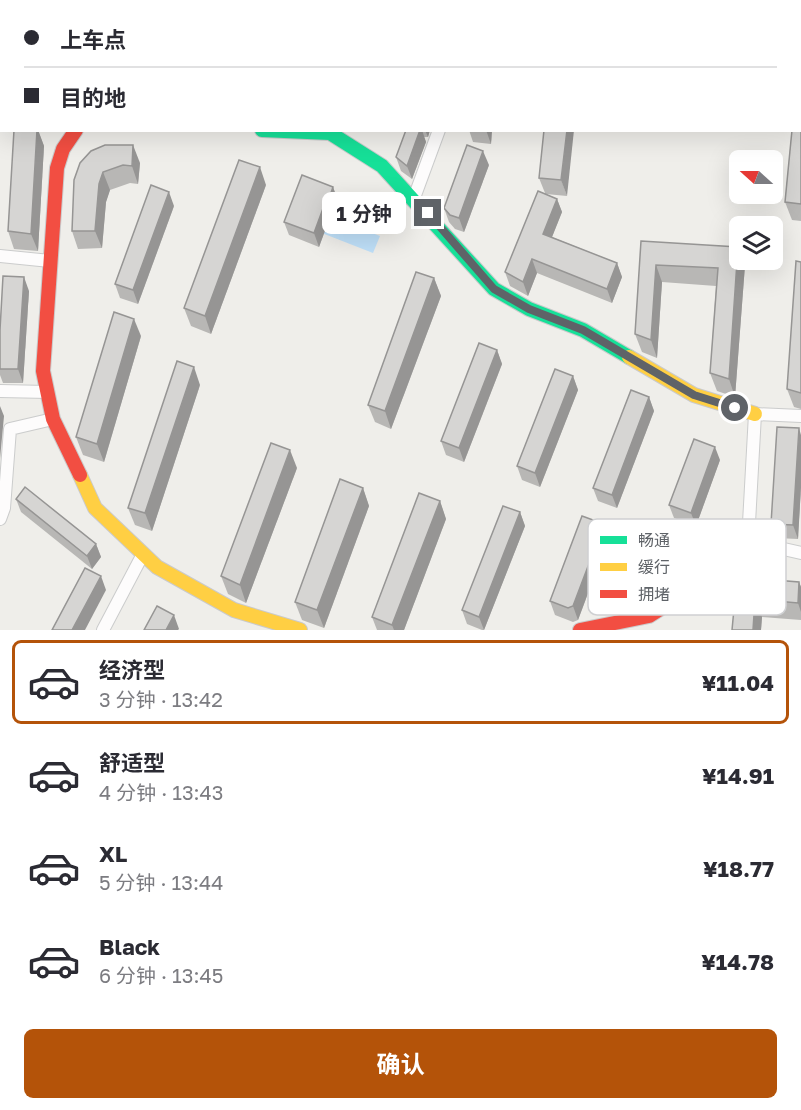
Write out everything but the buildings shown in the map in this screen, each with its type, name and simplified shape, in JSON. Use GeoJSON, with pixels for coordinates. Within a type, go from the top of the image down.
{"type":"FeatureCollection","features":[{"type":"Feature","properties":{"kind":"street"},"geometry":{"type":"LineString","coordinates":[[75,132],[63,149],[57,168],[50,261],[43,371],[53,420],[95,508],[157,567],[234,610],[300,630]]}},
{"type":"Feature","properties":{"kind":"street"},"geometry":{"type":"LineString","coordinates":[[307,132],[330,133],[382,166],[414,198],[485,276],[494,289],[529,309],[583,330],[694,395],[754,414],[801,416]]}},
{"type":"Feature","properties":{"kind":"street"},"geometry":{"type":"LineString","coordinates":[[414,198],[438,132]]}},
{"type":"Feature","properties":{"kind":"street"},"geometry":{"type":"LineString","coordinates":[[0,256],[50,261]]}},
{"type":"Feature","properties":{"kind":"street"},"geometry":{"type":"LineString","coordinates":[[0,391],[48,392]]}},
{"type":"Feature","properties":{"kind":"street"},"geometry":{"type":"LineString","coordinates":[[749,519],[754,414]]}},
{"type":"Feature","properties":{"kind":"street"},"geometry":{"type":"LineString","coordinates":[[0,519],[4,508],[10,429],[53,420]]}},
{"type":"Feature","properties":{"kind":"street"},"geometry":{"type":"LineString","coordinates":[[786,550],[801,553]]}},
{"type":"Feature","properties":{"kind":"street"},"geometry":{"type":"LineString","coordinates":[[103,630],[143,554]]}},
{"type":"Feature","properties":{"kind":"street"},"geometry":{"type":"LineString","coordinates":[[580,630],[651,615]]}},
{"type":"Feature","properties":{"kind":"water"},"geometry":{"type":"Polygon","coordinates":[[[315,211],[380,236],[373,253],[309,228],[315,211]]]}},
{"type":"Feature","properties":{"kind":"traffic: fast"},"geometry":{"type":"LineString","coordinates":[[307,132],[330,133],[382,166],[494,289],[529,309],[583,330],[629,357]]}},
{"type":"Feature","properties":{"kind":"traffic: slow"},"geometry":{"type":"LineString","coordinates":[[629,357],[694,395],[755,414]]}},
{"type":"Feature","properties":{"kind":"traffic: slow"},"geometry":{"type":"LineString","coordinates":[[80,475],[95,508],[157,567],[234,610],[300,630]]}},
{"type":"Feature","properties":{"kind":"traffic: jam"},"geometry":{"type":"LineString","coordinates":[[75,132],[63,149],[57,168],[43,371],[53,419],[80,475]]}},
{"type":"Feature","properties":{"kind":"traffic: jam"},"geometry":{"type":"LineString","coordinates":[[580,630],[651,615]]}},
{"type":"Feature","properties":{"kind":"route"},"geometry":{"type":"LineString","coordinates":[[428,213],[494,289],[529,309],[583,330],[694,395],[735,408]]}}]}
